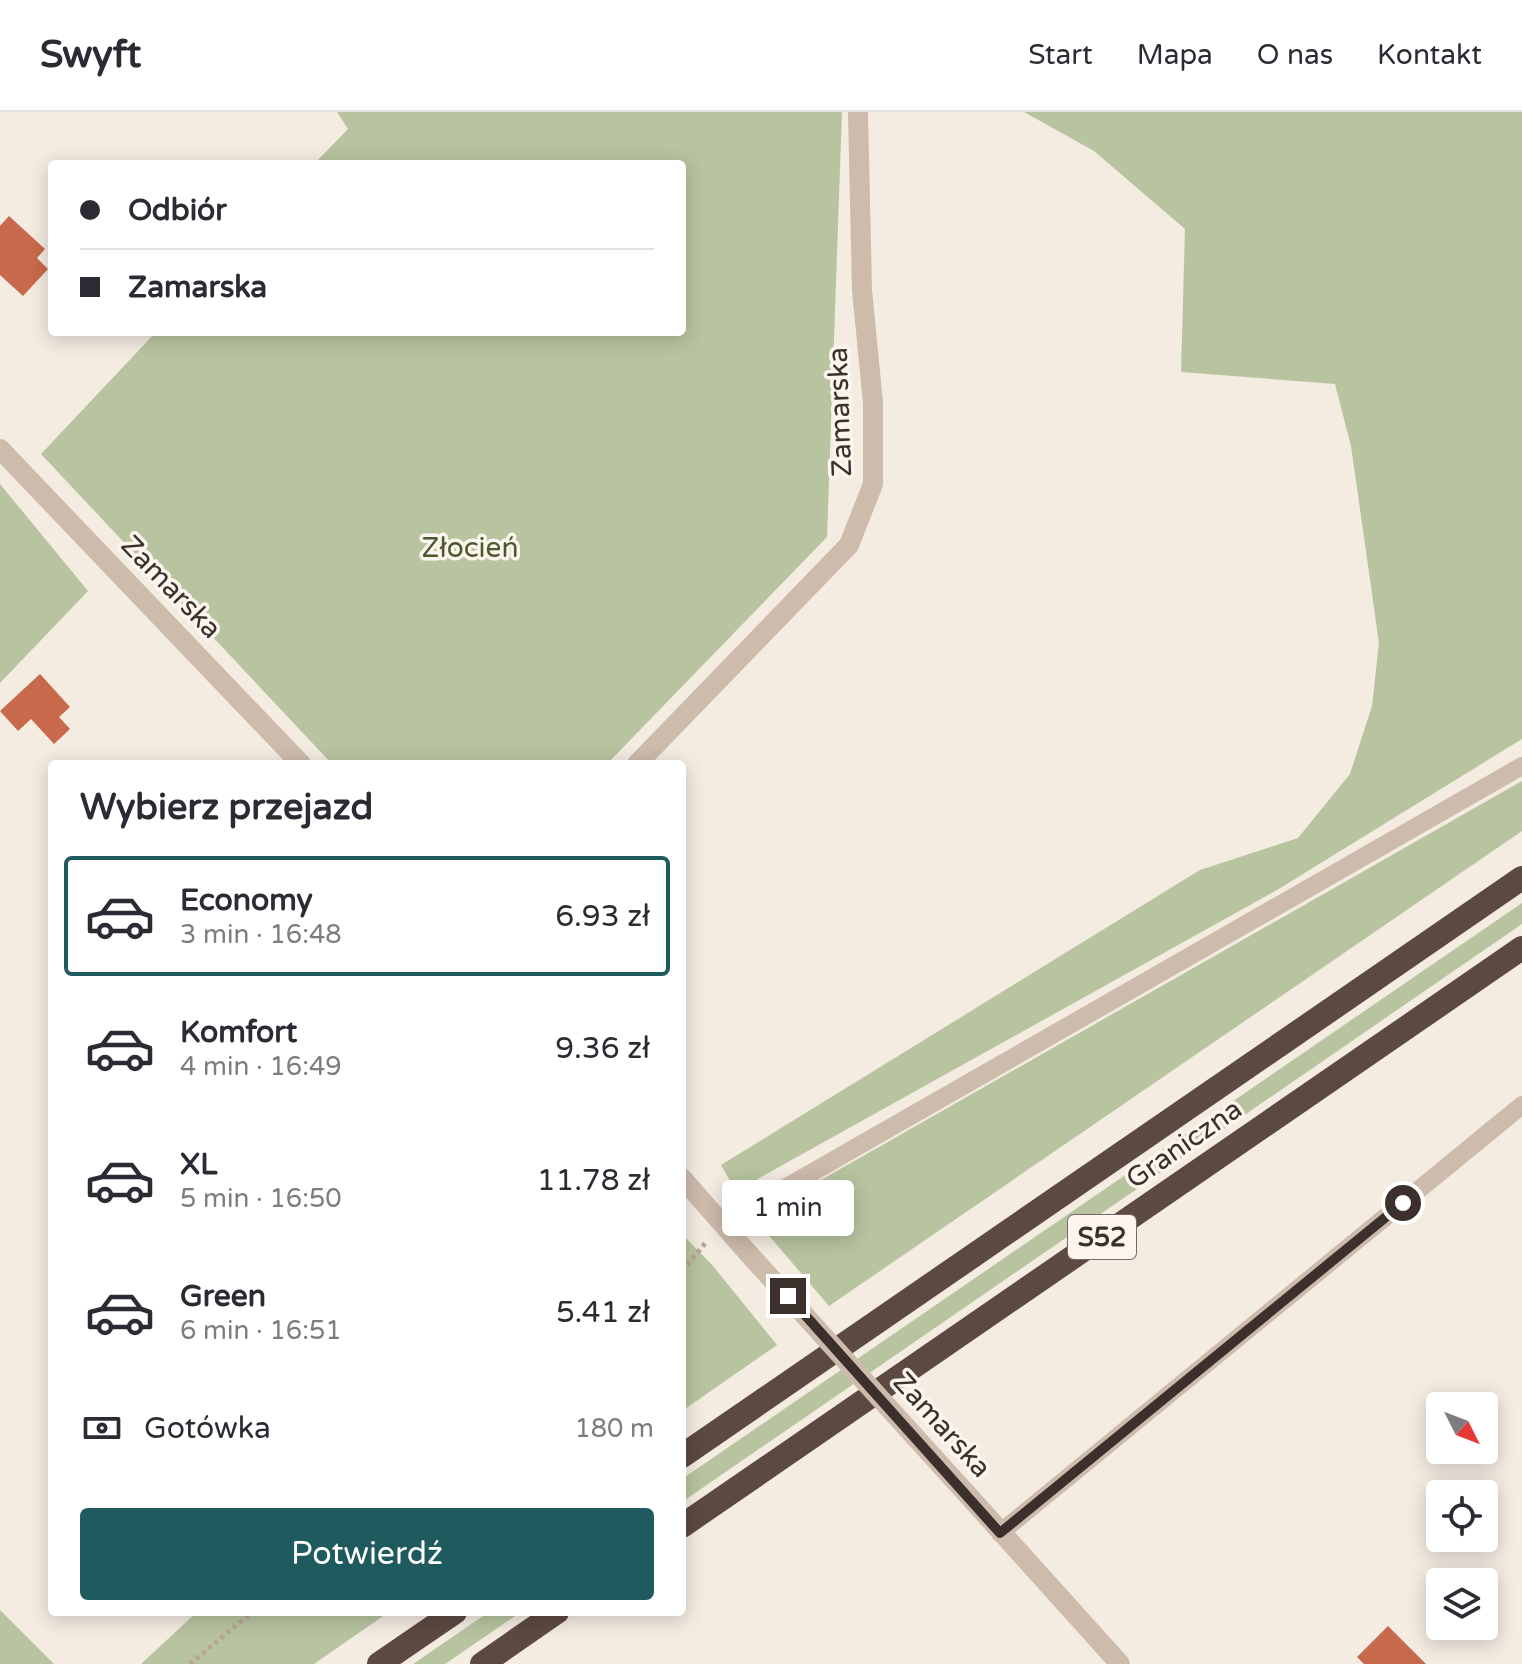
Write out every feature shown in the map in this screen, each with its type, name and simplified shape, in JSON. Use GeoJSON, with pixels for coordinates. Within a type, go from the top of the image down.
{"type":"FeatureCollection","features":[{"type":"Feature","properties":{"kind":"highway","name":"Graniczna"},"geometry":{"type":"LineString","coordinates":[[686,1453],[1522,878]]}},
{"type":"Feature","properties":{"kind":"highway","name":"Graniczna"},"geometry":{"type":"LineString","coordinates":[[686,1523],[1522,948]]}},
{"type":"Feature","properties":{"kind":"highway"},"geometry":{"type":"LineString","coordinates":[[379,1664],[449,1616]]}},
{"type":"Feature","properties":{"kind":"highway"},"geometry":{"type":"LineString","coordinates":[[482,1664],[551,1616]]}},
{"type":"Feature","properties":{"kind":"street","name":"Zamarska"},"geometry":{"type":"LineString","coordinates":[[641,760],[849,545],[873,484],[873,403],[862,290],[858,112]]}},
{"type":"Feature","properties":{"kind":"street","name":"Zamarska"},"geometry":{"type":"LineString","coordinates":[[0,449],[297,760]]}},
{"type":"Feature","properties":{"kind":"street","name":"Zamarska"},"geometry":{"type":"LineString","coordinates":[[686,1183],[1120,1664]]}},
{"type":"Feature","properties":{"kind":"lane"},"geometry":{"type":"LineString","coordinates":[[722,1224],[1522,766]]}},
{"type":"Feature","properties":{"kind":"lane"},"geometry":{"type":"LineString","coordinates":[[1000,1533],[1522,1105]]}},
{"type":"Feature","properties":{"kind":"path"},"geometry":{"type":"LineString","coordinates":[[686,1266],[722,1224]]}},
{"type":"Feature","properties":{"kind":"path"},"geometry":{"type":"LineString","coordinates":[[190,1664],[247,1616]]}},
{"type":"Feature","properties":{"kind":"green space","name":"Złocień"},"geometry":{"type":"Polygon","coordinates":[[[337,112],[842,112],[827,537],[611,760],[328,760],[41,454],[152,336],[686,336],[686,160],[318,160],[348,129],[337,112]]]}},
{"type":"Feature","properties":{"kind":"green space"},"geometry":{"type":"Polygon","coordinates":[[[1024,112],[1522,112],[1522,739],[1277,890],[736,1191],[721,1165],[1200,870],[1298,838],[1350,774],[1372,706],[1379,643],[1351,446],[1335,384],[1181,372],[1185,229],[1094,151],[1024,112]]]}},
{"type":"Feature","properties":{"kind":"green space"},"geometry":{"type":"Polygon","coordinates":[[[0,484],[88,591],[0,683],[0,484]]]}},
{"type":"Feature","properties":{"kind":"green space"},"geometry":{"type":"Polygon","coordinates":[[[1522,781],[1522,831],[829,1306],[754,1218],[1522,781]]]}},
{"type":"Feature","properties":{"kind":"green space"},"geometry":{"type":"Polygon","coordinates":[[[1522,903],[1522,924],[686,1499],[686,1476],[1522,903]]]}},
{"type":"Feature","properties":{"kind":"green space"},"geometry":{"type":"Polygon","coordinates":[[[686,1238],[713,1266],[777,1345],[686,1408],[686,1238]]]}},
{"type":"Feature","properties":{"kind":"green space"},"geometry":{"type":"Polygon","coordinates":[[[0,1610],[54,1664],[0,1664],[0,1610]]]}},
{"type":"Feature","properties":{"kind":"green space"},"geometry":{"type":"Polygon","coordinates":[[[193,1616],[383,1616],[314,1664],[141,1664],[193,1616]]]}},
{"type":"Feature","properties":{"kind":"green space"},"geometry":{"type":"Polygon","coordinates":[[[483,1616],[515,1616],[445,1664],[413,1664],[483,1616]]]}},
{"type":"Feature","properties":{"kind":"building"},"geometry":{"type":"Polygon","coordinates":[[[9,216],[45,249],[37,258],[48,269],[23,296],[0,275],[0,226],[9,216]]]}},
{"type":"Feature","properties":{"kind":"building"},"geometry":{"type":"Polygon","coordinates":[[[40,674],[70,707],[59,717],[70,729],[54,744],[31,719],[18,731],[0,711],[40,674]]]}},
{"type":"Feature","properties":{"kind":"building"},"geometry":{"type":"Polygon","coordinates":[[[1388,1626],[1426,1664],[1364,1664],[1357,1657],[1388,1626]]]}},
{"type":"Feature","properties":{"kind":"route"},"geometry":{"type":"LineString","coordinates":[[788,1296],[1000,1533],[1403,1203]]}}]}
